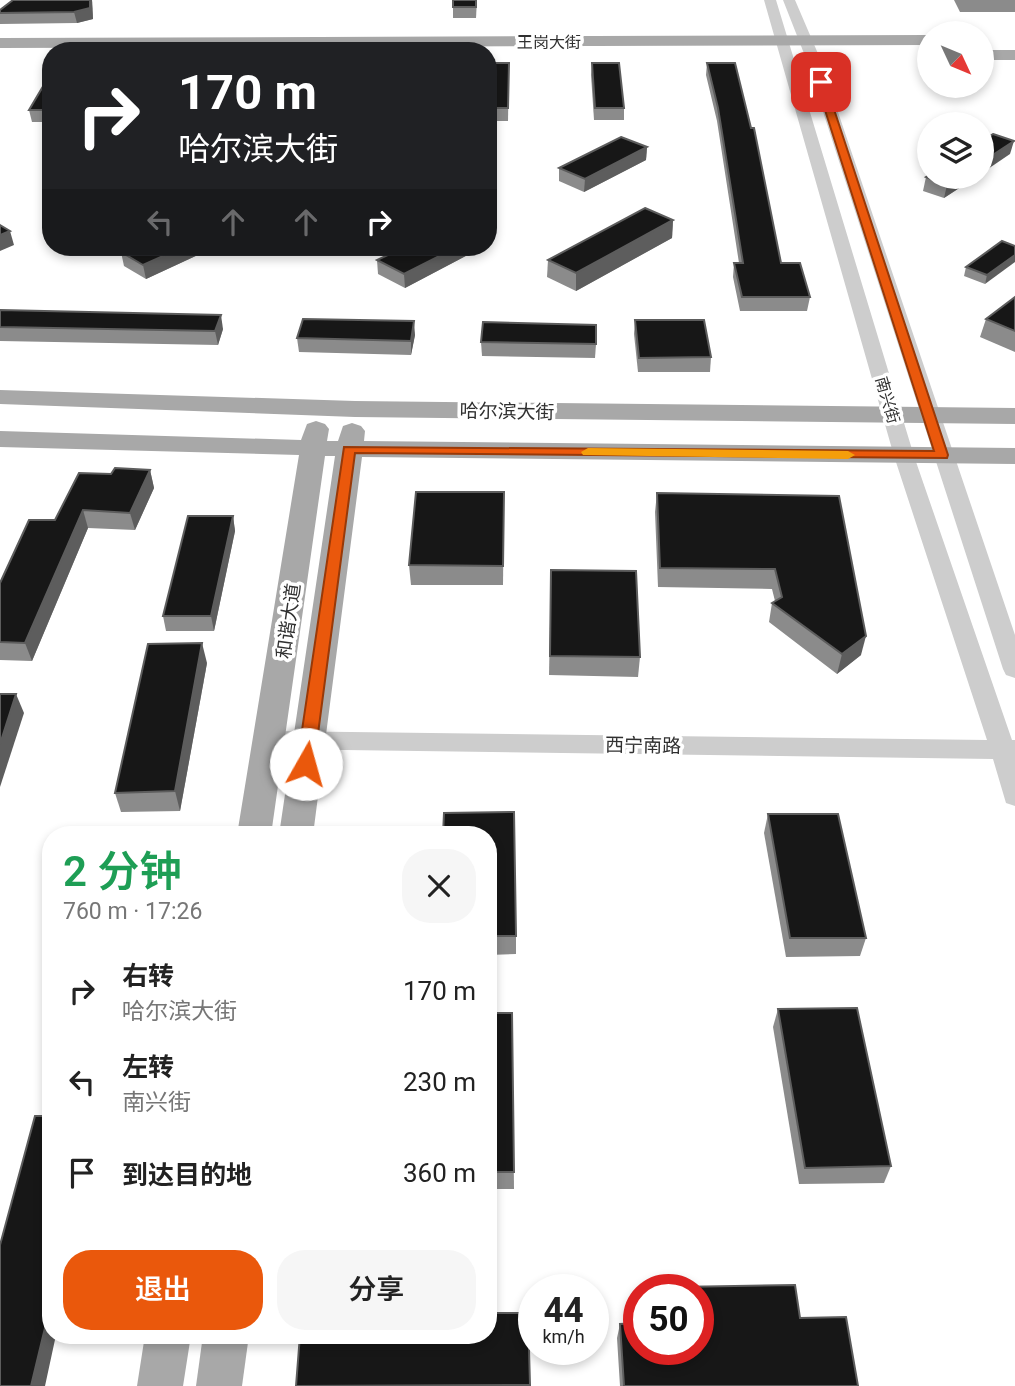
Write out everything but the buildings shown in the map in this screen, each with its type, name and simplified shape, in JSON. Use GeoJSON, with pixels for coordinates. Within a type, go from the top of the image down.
{"type":"FeatureCollection","features":[{"type":"Feature","properties":{"kind":"main road"},"geometry":{"type":"LineString","coordinates":[[994,40],[1015,40]]}},
{"type":"Feature","properties":{"kind":"main road","name":"王岗大街"},"geometry":{"type":"LineString","coordinates":[[808,49],[917,41]]}},
{"type":"Feature","properties":{"kind":"main road","name":"王岗大街"},"geometry":{"type":"LineString","coordinates":[[0,43],[42,43]]}},
{"type":"Feature","properties":{"kind":"main road","name":"王岗大街"},"geometry":{"type":"LineString","coordinates":[[497,47],[808,49],[917,54]]}},
{"type":"Feature","properties":{"kind":"main road","name":"王岗大街"},"geometry":{"type":"LineString","coordinates":[[497,58],[785,49]]}},
{"type":"Feature","properties":{"kind":"main road"},"geometry":{"type":"LineString","coordinates":[[994,55],[1015,55]]}},
{"type":"Feature","properties":{"kind":"main road"},"geometry":{"type":"LineString","coordinates":[[0,60],[42,60]]}},
{"type":"Feature","properties":{"kind":"main road","name":"哈尔滨大街"},"geometry":{"type":"LineString","coordinates":[[0,397],[355,409],[1015,416]]}},
{"type":"Feature","properties":{"kind":"main road","name":"和谐大道"},"geometry":{"type":"LineString","coordinates":[[256,826],[319,407]]}},
{"type":"Feature","properties":{"kind":"main road","name":"和谐大道"},"geometry":{"type":"LineString","coordinates":[[297,826],[355,409]]}},
{"type":"Feature","properties":{"kind":"main road","name":"哈尔滨大街"},"geometry":{"type":"LineString","coordinates":[[0,439],[349,449],[1015,456]]}},
{"type":"Feature","properties":{"kind":"main road"},"geometry":{"type":"LineString","coordinates":[[160,1386],[167,1344]]}},
{"type":"Feature","properties":{"kind":"main road"},"geometry":{"type":"LineString","coordinates":[[219,1386],[225,1344]]}},
{"type":"Feature","properties":{"kind":"street","name":"南兴街"},"geometry":{"type":"LineString","coordinates":[[769,0],[904,456],[1008,742],[1015,796]]}},
{"type":"Feature","properties":{"kind":"street","name":"南兴街"},"geometry":{"type":"LineString","coordinates":[[789,0],[808,49],[1015,669]]}},
{"type":"Feature","properties":{"kind":"street","name":"西宁南路"},"geometry":{"type":"LineString","coordinates":[[272,731],[1008,742]]}},
{"type":"Feature","properties":{"kind":"slow traffic"},"geometry":{"type":"LineString","coordinates":[[588,452],[848,455]]}},
{"type":"Feature","properties":{"kind":"route"},"geometry":{"type":"LineString","coordinates":[[306,764],[349,449],[942,455],[821,82]]}}]}
